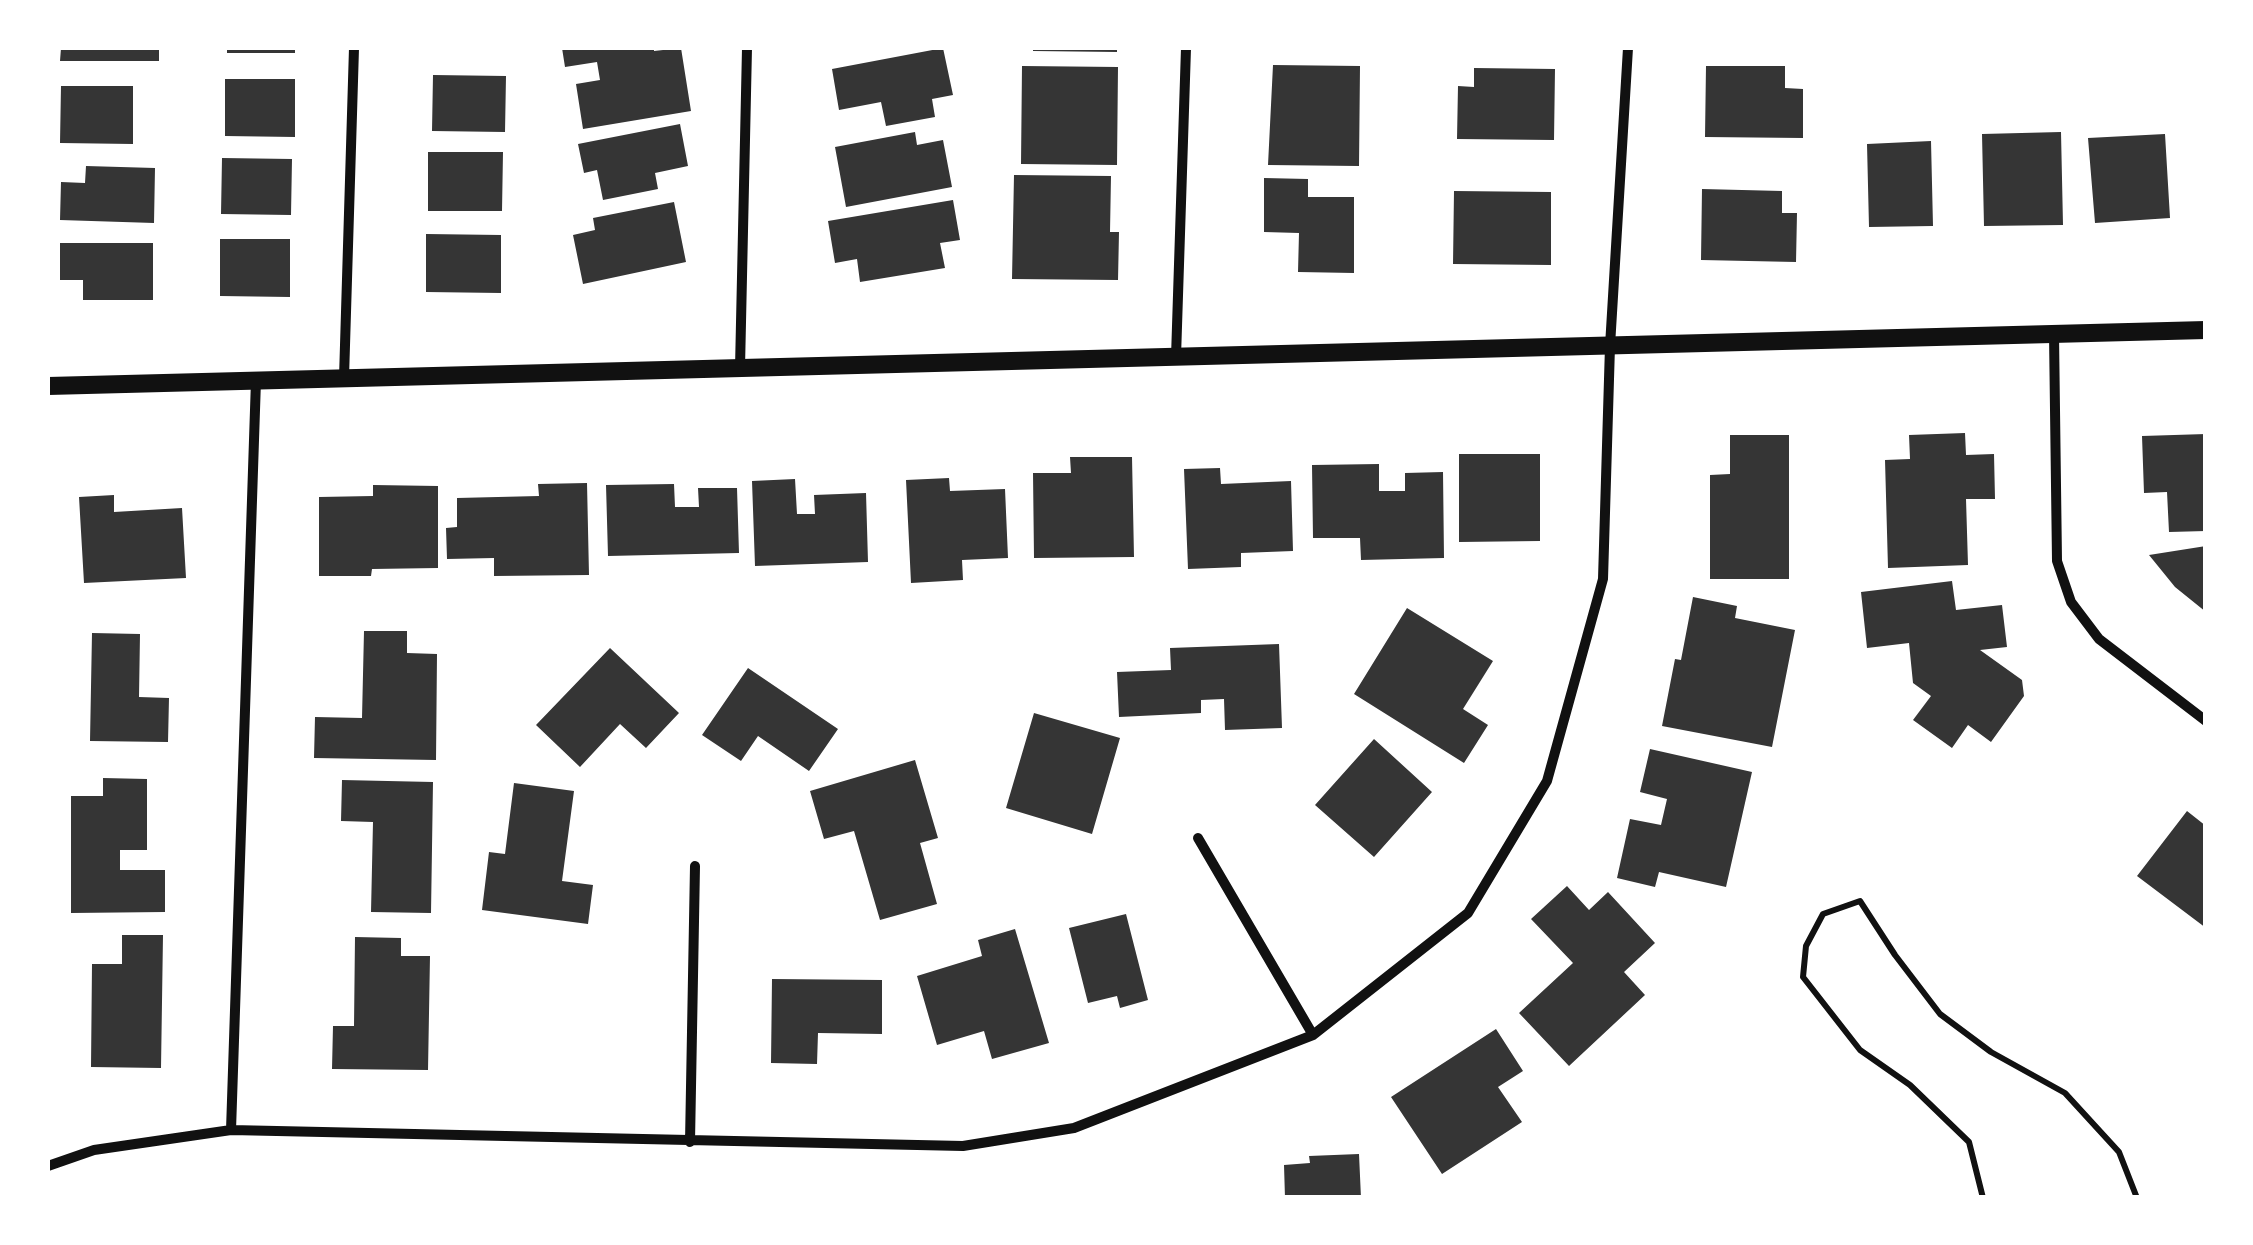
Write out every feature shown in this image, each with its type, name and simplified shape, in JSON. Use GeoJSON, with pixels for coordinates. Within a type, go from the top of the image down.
{"type":"FeatureCollection","features":[{"type":"Feature","properties":{"kind":"street"},"geometry":{"type":"LineString","coordinates":[[344,378],[354,48]]}},
{"type":"Feature","properties":{"kind":"street"},"geometry":{"type":"LineString","coordinates":[[740,368],[747,48]]}},
{"type":"Feature","properties":{"kind":"street"},"geometry":{"type":"LineString","coordinates":[[1176,357],[1186,48]]}},
{"type":"Feature","properties":{"kind":"street"},"geometry":{"type":"LineString","coordinates":[[48,1166],[94,1150],[231,1130],[963,1146],[1074,1128],[1313,1035],[1468,913],[1547,782],[1603,578],[1610,346],[1628,48]]}},
{"type":"Feature","properties":{"kind":"street"},"geometry":{"type":"LineString","coordinates":[[48,386],[2206,330]]}},
{"type":"Feature","properties":{"kind":"street"},"geometry":{"type":"LineString","coordinates":[[2054,334],[2057,561],[2071,602],[2099,639],[2206,721]]}},
{"type":"Feature","properties":{"kind":"street"},"geometry":{"type":"LineString","coordinates":[[231,1130],[256,380]]}},
{"type":"Feature","properties":{"kind":"street"},"geometry":{"type":"LineString","coordinates":[[1198,838],[1313,1035]]}},
{"type":"Feature","properties":{"kind":"street"},"geometry":{"type":"LineString","coordinates":[[690,1142],[695,866]]}},
{"type":"Feature","properties":{"kind":"path"},"geometry":{"type":"LineString","coordinates":[[1983,1198],[1969,1142],[1910,1085],[1860,1050],[1803,977],[1806,946],[1823,914],[1860,901],[1940,1014],[1991,1052],[2065,1093],[2119,1152],[2137,1198]]}},
{"type":"Feature","properties":{"kind":"building"},"geometry":{"type":"Polygon","coordinates":[[[61,48],[159,48],[159,61],[60,61],[61,48]]]}},
{"type":"Feature","properties":{"kind":"building"},"geometry":{"type":"Polygon","coordinates":[[[227,48],[295,48],[295,53],[227,53],[227,48]]]}},
{"type":"Feature","properties":{"kind":"building"},"geometry":{"type":"Polygon","coordinates":[[[562,48],[681,48],[691,111],[583,129],[576,84],[600,80],[597,62],[565,67],[562,48]]]}},
{"type":"Feature","properties":{"kind":"building"},"geometry":{"type":"Polygon","coordinates":[[[943,48],[953,95],[932,99],[935,117],[886,126],[881,102],[839,110],[832,69],[943,48]]]}},
{"type":"Feature","properties":{"kind":"building"},"geometry":{"type":"Polygon","coordinates":[[[1117,48],[1117,52],[1033,51],[1117,48]]]}},
{"type":"Feature","properties":{"kind":"building"},"geometry":{"type":"Polygon","coordinates":[[[1273,65],[1360,66],[1359,166],[1268,165],[1273,65]]]}},
{"type":"Feature","properties":{"kind":"building"},"geometry":{"type":"Polygon","coordinates":[[[1022,66],[1118,67],[1117,165],[1021,164],[1022,66]]]}},
{"type":"Feature","properties":{"kind":"building"},"geometry":{"type":"Polygon","coordinates":[[[1706,66],[1785,66],[1785,88],[1803,89],[1803,138],[1705,137],[1706,66]]]}},
{"type":"Feature","properties":{"kind":"building"},"geometry":{"type":"Polygon","coordinates":[[[1474,68],[1555,69],[1554,140],[1457,139],[1458,86],[1474,87],[1474,68]]]}},
{"type":"Feature","properties":{"kind":"building"},"geometry":{"type":"Polygon","coordinates":[[[433,75],[506,76],[505,132],[432,131],[433,75]]]}},
{"type":"Feature","properties":{"kind":"building"},"geometry":{"type":"Polygon","coordinates":[[[225,79],[295,79],[295,137],[225,136],[225,79]]]}},
{"type":"Feature","properties":{"kind":"building"},"geometry":{"type":"Polygon","coordinates":[[[61,86],[133,86],[133,144],[60,143],[61,86]]]}},
{"type":"Feature","properties":{"kind":"building"},"geometry":{"type":"Polygon","coordinates":[[[680,124],[688,166],[655,173],[658,189],[603,200],[597,170],[584,173],[578,144],[680,124]]]}},
{"type":"Feature","properties":{"kind":"building"},"geometry":{"type":"Polygon","coordinates":[[[915,132],[917,145],[943,140],[952,187],[846,207],[835,147],[915,132]]]}},
{"type":"Feature","properties":{"kind":"building"},"geometry":{"type":"Polygon","coordinates":[[[2061,132],[2063,225],[1984,226],[1982,134],[2061,132]]]}},
{"type":"Feature","properties":{"kind":"building"},"geometry":{"type":"Polygon","coordinates":[[[2165,134],[2170,218],[2095,223],[2088,138],[2165,134]]]}},
{"type":"Feature","properties":{"kind":"building"},"geometry":{"type":"Polygon","coordinates":[[[1931,141],[1933,226],[1869,227],[1867,144],[1931,141]]]}},
{"type":"Feature","properties":{"kind":"building"},"geometry":{"type":"Polygon","coordinates":[[[428,152],[503,152],[502,211],[428,211],[428,152]]]}},
{"type":"Feature","properties":{"kind":"building"},"geometry":{"type":"Polygon","coordinates":[[[222,158],[292,159],[291,215],[221,214],[222,158]]]}},
{"type":"Feature","properties":{"kind":"building"},"geometry":{"type":"Polygon","coordinates":[[[86,166],[155,168],[154,223],[60,220],[61,182],[85,183],[86,166]]]}},
{"type":"Feature","properties":{"kind":"building"},"geometry":{"type":"Polygon","coordinates":[[[1014,175],[1111,176],[1110,232],[1119,232],[1118,280],[1012,279],[1014,175]]]}},
{"type":"Feature","properties":{"kind":"building"},"geometry":{"type":"Polygon","coordinates":[[[1264,178],[1308,179],[1308,197],[1354,197],[1354,273],[1298,272],[1299,233],[1264,232],[1264,178]]]}},
{"type":"Feature","properties":{"kind":"building"},"geometry":{"type":"Polygon","coordinates":[[[1702,189],[1782,191],[1782,213],[1797,213],[1796,262],[1701,260],[1702,189]]]}},
{"type":"Feature","properties":{"kind":"building"},"geometry":{"type":"Polygon","coordinates":[[[1454,191],[1551,192],[1551,265],[1453,264],[1454,191]]]}},
{"type":"Feature","properties":{"kind":"building"},"geometry":{"type":"Polygon","coordinates":[[[953,200],[960,240],[940,243],[945,268],[860,282],[857,259],[835,263],[828,221],[953,200]]]}},
{"type":"Feature","properties":{"kind":"building"},"geometry":{"type":"Polygon","coordinates":[[[674,202],[686,262],[583,284],[573,235],[595,230],[593,218],[674,202]]]}},
{"type":"Feature","properties":{"kind":"building"},"geometry":{"type":"Polygon","coordinates":[[[426,234],[501,235],[501,293],[426,292],[426,234]]]}},
{"type":"Feature","properties":{"kind":"building"},"geometry":{"type":"Polygon","coordinates":[[[220,239],[290,239],[290,297],[220,296],[220,239]]]}},
{"type":"Feature","properties":{"kind":"building"},"geometry":{"type":"Polygon","coordinates":[[[60,243],[153,243],[153,300],[83,300],[83,280],[60,280],[60,243]]]}},
{"type":"Feature","properties":{"kind":"building"},"geometry":{"type":"Polygon","coordinates":[[[1965,433],[1966,455],[1994,454],[1995,499],[1966,499],[1968,565],[1888,568],[1885,460],[1910,459],[1909,435],[1965,433]]]}},
{"type":"Feature","properties":{"kind":"building"},"geometry":{"type":"Polygon","coordinates":[[[2206,434],[2206,531],[2169,532],[2167,492],[2144,493],[2142,436],[2206,434]]]}},
{"type":"Feature","properties":{"kind":"building"},"geometry":{"type":"Polygon","coordinates":[[[1730,435],[1789,435],[1789,579],[1710,579],[1710,475],[1730,474],[1730,435]]]}},
{"type":"Feature","properties":{"kind":"building"},"geometry":{"type":"Polygon","coordinates":[[[1459,454],[1540,454],[1540,541],[1459,542],[1459,454]]]}},
{"type":"Feature","properties":{"kind":"building"},"geometry":{"type":"Polygon","coordinates":[[[1070,457],[1132,457],[1134,557],[1034,558],[1033,473],[1071,473],[1070,457]]]}},
{"type":"Feature","properties":{"kind":"building"},"geometry":{"type":"Polygon","coordinates":[[[1379,464],[1379,491],[1405,491],[1405,473],[1443,472],[1444,558],[1361,560],[1360,538],[1313,538],[1312,465],[1379,464]]]}},
{"type":"Feature","properties":{"kind":"building"},"geometry":{"type":"Polygon","coordinates":[[[1220,468],[1221,484],[1291,481],[1293,551],[1241,553],[1241,567],[1188,569],[1184,469],[1220,468]]]}},
{"type":"Feature","properties":{"kind":"building"},"geometry":{"type":"Polygon","coordinates":[[[949,478],[950,491],[1005,489],[1008,558],[962,560],[963,580],[911,583],[906,480],[949,478]]]}},
{"type":"Feature","properties":{"kind":"building"},"geometry":{"type":"Polygon","coordinates":[[[795,479],[797,514],[815,514],[814,495],[866,493],[868,562],[755,566],[752,481],[795,479]]]}},
{"type":"Feature","properties":{"kind":"building"},"geometry":{"type":"Polygon","coordinates":[[[587,483],[589,575],[494,576],[494,558],[447,559],[446,528],[457,527],[457,498],[539,496],[538,484],[587,483]]]}},
{"type":"Feature","properties":{"kind":"building"},"geometry":{"type":"Polygon","coordinates":[[[674,484],[675,507],[699,507],[698,488],[737,488],[739,553],[608,556],[606,485],[674,484]]]}},
{"type":"Feature","properties":{"kind":"building"},"geometry":{"type":"Polygon","coordinates":[[[373,485],[438,486],[438,568],[372,569],[371,576],[319,576],[319,497],[373,496],[373,485]]]}},
{"type":"Feature","properties":{"kind":"building"},"geometry":{"type":"Polygon","coordinates":[[[114,495],[114,512],[182,508],[186,578],[84,583],[79,497],[114,495]]]}},
{"type":"Feature","properties":{"kind":"building"},"geometry":{"type":"Polygon","coordinates":[[[2206,546],[2206,612],[2175,587],[2149,555],[2206,546]]]}},
{"type":"Feature","properties":{"kind":"building"},"geometry":{"type":"Polygon","coordinates":[[[1952,581],[1956,610],[2002,605],[2007,647],[1980,650],[2022,680],[2024,696],[1991,742],[1968,725],[1952,748],[1913,720],[1931,696],[1913,683],[1909,643],[1867,648],[1861,592],[1952,581]]]}},
{"type":"Feature","properties":{"kind":"building"},"geometry":{"type":"Polygon","coordinates":[[[1693,597],[1737,606],[1735,618],[1795,630],[1772,747],[1662,726],[1675,659],[1681,660],[1693,597]]]}},
{"type":"Feature","properties":{"kind":"building"},"geometry":{"type":"Polygon","coordinates":[[[1407,608],[1493,661],[1463,709],[1488,725],[1464,763],[1354,694],[1407,608]]]}},
{"type":"Feature","properties":{"kind":"building"},"geometry":{"type":"Polygon","coordinates":[[[364,631],[407,631],[407,653],[437,654],[436,760],[314,758],[315,717],[362,718],[364,631]]]}},
{"type":"Feature","properties":{"kind":"building"},"geometry":{"type":"Polygon","coordinates":[[[92,633],[140,634],[139,697],[169,698],[168,742],[90,741],[92,633]]]}},
{"type":"Feature","properties":{"kind":"building"},"geometry":{"type":"Polygon","coordinates":[[[1279,644],[1282,728],[1225,730],[1224,699],[1201,700],[1201,713],[1119,717],[1117,672],[1171,670],[1170,648],[1279,644]]]}},
{"type":"Feature","properties":{"kind":"building"},"geometry":{"type":"Polygon","coordinates":[[[610,648],[679,713],[646,748],[620,724],[580,767],[536,725],[610,648]]]}},
{"type":"Feature","properties":{"kind":"building"},"geometry":{"type":"Polygon","coordinates":[[[748,668],[838,729],[809,771],[758,736],[741,761],[702,735],[748,668]]]}},
{"type":"Feature","properties":{"kind":"building"},"geometry":{"type":"Polygon","coordinates":[[[1034,713],[1120,738],[1092,834],[1006,808],[1034,713]]]}},
{"type":"Feature","properties":{"kind":"building"},"geometry":{"type":"Polygon","coordinates":[[[1374,739],[1432,792],[1374,857],[1315,805],[1374,739]]]}},
{"type":"Feature","properties":{"kind":"building"},"geometry":{"type":"Polygon","coordinates":[[[1650,749],[1752,772],[1726,887],[1659,872],[1655,887],[1617,878],[1630,819],[1661,825],[1667,799],[1640,792],[1650,749]]]}},
{"type":"Feature","properties":{"kind":"building"},"geometry":{"type":"Polygon","coordinates":[[[915,760],[938,838],[920,843],[937,904],[880,920],[854,831],[824,839],[810,791],[915,760]]]}},
{"type":"Feature","properties":{"kind":"building"},"geometry":{"type":"Polygon","coordinates":[[[103,778],[147,779],[147,850],[120,850],[120,870],[165,870],[165,912],[71,913],[71,796],[103,796],[103,778]]]}},
{"type":"Feature","properties":{"kind":"building"},"geometry":{"type":"Polygon","coordinates":[[[342,780],[433,782],[431,913],[371,912],[373,822],[341,821],[342,780]]]}},
{"type":"Feature","properties":{"kind":"building"},"geometry":{"type":"Polygon","coordinates":[[[514,783],[574,791],[562,881],[593,885],[588,924],[482,910],[489,852],[505,854],[514,783]]]}},
{"type":"Feature","properties":{"kind":"building"},"geometry":{"type":"Polygon","coordinates":[[[2187,811],[2206,826],[2206,928],[2137,876],[2187,811]]]}},
{"type":"Feature","properties":{"kind":"building"},"geometry":{"type":"Polygon","coordinates":[[[1567,886],[1589,910],[1608,892],[1655,943],[1624,972],[1645,995],[1569,1066],[1519,1013],[1573,963],[1531,919],[1567,886]]]}},
{"type":"Feature","properties":{"kind":"building"},"geometry":{"type":"Polygon","coordinates":[[[1126,914],[1148,1000],[1120,1008],[1117,996],[1088,1003],[1069,928],[1126,914]]]}},
{"type":"Feature","properties":{"kind":"building"},"geometry":{"type":"Polygon","coordinates":[[[1015,929],[1049,1043],[992,1059],[984,1031],[937,1045],[917,976],[982,956],[978,940],[1015,929]]]}},
{"type":"Feature","properties":{"kind":"building"},"geometry":{"type":"Polygon","coordinates":[[[122,935],[163,935],[161,1068],[91,1067],[92,964],[122,964],[122,935]]]}},
{"type":"Feature","properties":{"kind":"building"},"geometry":{"type":"Polygon","coordinates":[[[355,937],[401,938],[401,956],[430,956],[428,1070],[332,1069],[333,1026],[354,1026],[355,937]]]}},
{"type":"Feature","properties":{"kind":"building"},"geometry":{"type":"Polygon","coordinates":[[[772,979],[882,980],[882,1034],[818,1033],[817,1064],[771,1063],[772,979]]]}},
{"type":"Feature","properties":{"kind":"building"},"geometry":{"type":"Polygon","coordinates":[[[1496,1029],[1523,1071],[1498,1087],[1522,1122],[1442,1174],[1391,1097],[1496,1029]]]}},
{"type":"Feature","properties":{"kind":"building"},"geometry":{"type":"Polygon","coordinates":[[[1359,1154],[1361,1198],[1285,1198],[1284,1165],[1310,1163],[1309,1156],[1359,1154]]]}}]}
